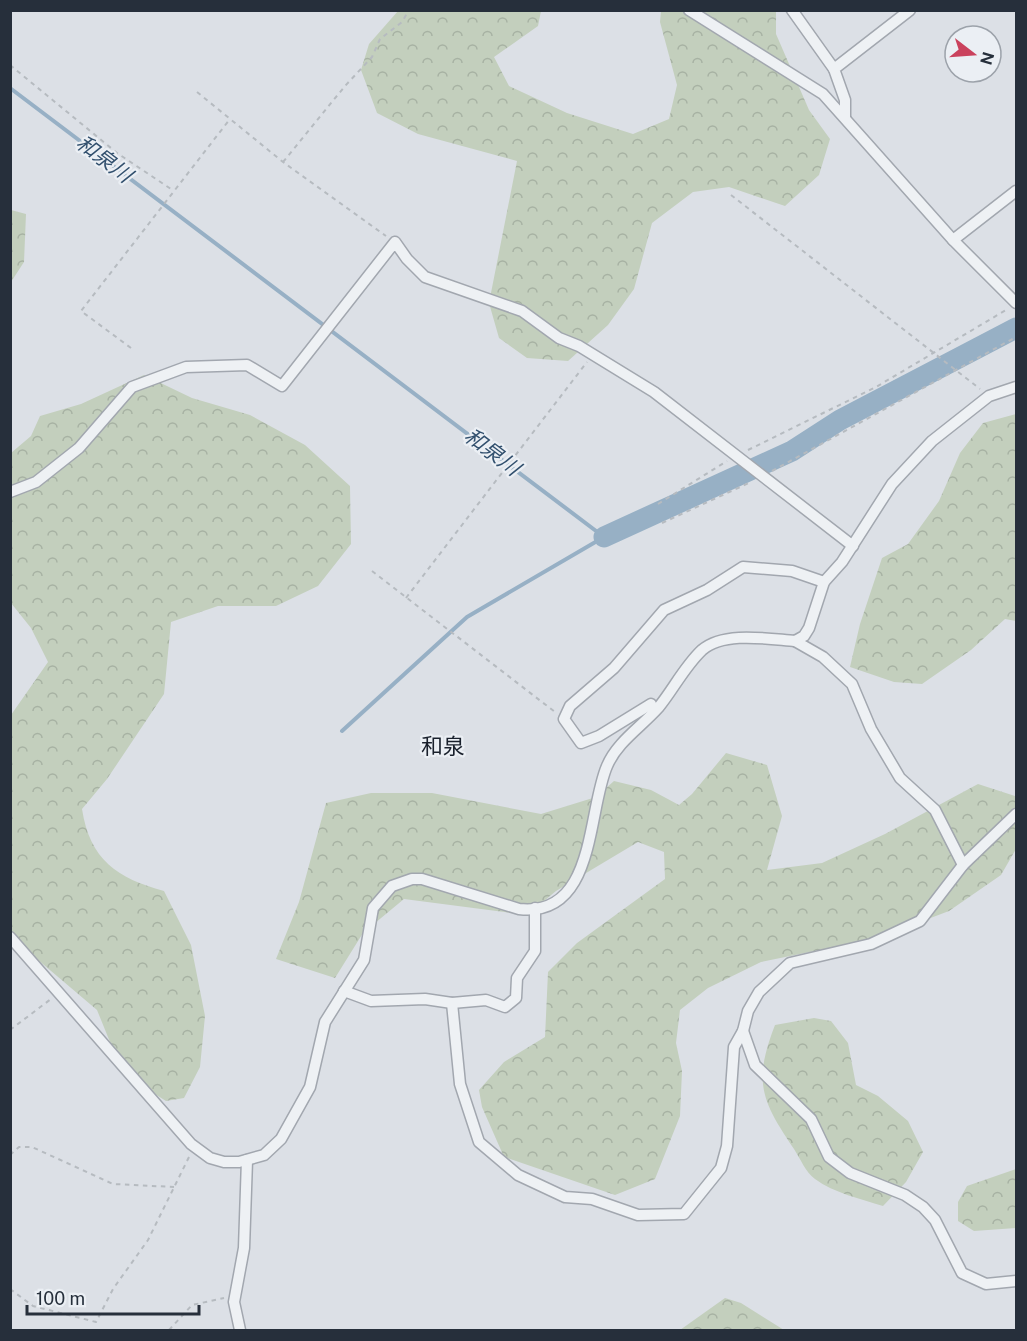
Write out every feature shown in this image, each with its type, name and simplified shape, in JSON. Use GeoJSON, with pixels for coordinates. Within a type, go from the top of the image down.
{"type":"FeatureCollection","features":[{"type":"Feature","properties":{"kind":"street"},"geometry":{"type":"LineString","coordinates":[[689,10],[823,94],[953,240],[1017,303]]}},
{"type":"Feature","properties":{"kind":"street"},"geometry":{"type":"LineString","coordinates":[[792,10],[834,69],[845,100],[845,117]]}},
{"type":"Feature","properties":{"kind":"street"},"geometry":{"type":"LineString","coordinates":[[834,69],[910,10]]}},
{"type":"Feature","properties":{"kind":"street"},"geometry":{"type":"LineString","coordinates":[[953,240],[1017,191]]}},
{"type":"Feature","properties":{"kind":"street"},"geometry":{"type":"LineString","coordinates":[[10,492],[36,482],[79,448],[132,387],[186,367],[247,365],[282,386],[395,242],[407,259],[425,277],[522,311],[559,338],[593,354],[654,392],[853,546]]}},
{"type":"Feature","properties":{"kind":"street"},"geometry":{"type":"LineString","coordinates":[[795,641],[804,636],[809,628],[824,582],[853,546],[892,484],[904,470],[932,441],[989,396],[1017,387]]}},
{"type":"Feature","properties":{"kind":"street"},"geometry":{"type":"LineString","coordinates":[[651,704],[599,736],[581,743],[564,719],[570,706],[614,668],[664,610],[707,590],[743,567],[792,571],[824,582]]}},
{"type":"Feature","properties":{"kind":"street"},"geometry":{"type":"LineString","coordinates":[[10,937],[194,1146],[210,1158],[224,1162],[247,1160],[264,1155],[281,1139],[310,1087],[325,1022],[367,953],[373,908],[384,892],[403,881],[422,879],[519,909],[543,910],[562,896],[583,862],[603,777],[615,750],[658,708],[700,652],[723,640],[795,641],[823,657],[852,684],[871,729],[900,778],[935,810],[963,866]]}},
{"type":"Feature","properties":{"kind":"street"},"geometry":{"type":"LineString","coordinates":[[452,1003],[460,1084],[479,1142],[518,1175],[565,1197],[592,1199],[638,1215],[684,1214],[721,1168],[727,1146],[731,1060],[734,1047],[743,1031],[747,1011],[759,992],[790,963],[871,944],[920,921],[963,866],[1017,814]]}},
{"type":"Feature","properties":{"kind":"street"},"geometry":{"type":"LineString","coordinates":[[344,991],[371,1001],[425,999],[452,1003],[486,1000],[505,1007],[516,998],[517,978],[535,951],[535,909]]}},
{"type":"Feature","properties":{"kind":"street"},"geometry":{"type":"LineString","coordinates":[[743,1031],[755,1065],[812,1119],[830,1157],[850,1173],[905,1195],[923,1207],[935,1220],[962,1273],[986,1284],[1017,1281]]}},
{"type":"Feature","properties":{"kind":"street"},"geometry":{"type":"LineString","coordinates":[[240,1330],[234,1302],[244,1248],[247,1160]]}},
{"type":"Feature","properties":{"kind":"path"},"geometry":{"type":"LineString","coordinates":[[284,162],[345,86],[372,57],[380,39],[402,22],[409,10]]}},
{"type":"Feature","properties":{"kind":"path"},"geometry":{"type":"LineString","coordinates":[[11,66],[117,153],[174,191]]}},
{"type":"Feature","properties":{"kind":"path"},"geometry":{"type":"LineString","coordinates":[[197,92],[284,162],[395,242]]}},
{"type":"Feature","properties":{"kind":"path"},"geometry":{"type":"LineString","coordinates":[[132,348],[81,311],[230,119]]}},
{"type":"Feature","properties":{"kind":"path"},"geometry":{"type":"LineString","coordinates":[[730,195],[934,351],[989,396]]}},
{"type":"Feature","properties":{"kind":"path"},"geometry":{"type":"LineString","coordinates":[[658,504],[737,455],[876,387],[1006,310]]}},
{"type":"Feature","properties":{"kind":"path"},"geometry":{"type":"LineString","coordinates":[[662,523],[763,476],[1017,337]]}},
{"type":"Feature","properties":{"kind":"path"},"geometry":{"type":"LineString","coordinates":[[406,598],[593,354]]}},
{"type":"Feature","properties":{"kind":"path"},"geometry":{"type":"LineString","coordinates":[[372,572],[564,719]]}},
{"type":"Feature","properties":{"kind":"path"},"geometry":{"type":"LineString","coordinates":[[10,1030],[58,994]]}},
{"type":"Feature","properties":{"kind":"path"},"geometry":{"type":"LineString","coordinates":[[10,1289],[33,1306],[96,1322],[113,1289],[148,1240],[194,1146]]}},
{"type":"Feature","properties":{"kind":"path"},"geometry":{"type":"LineString","coordinates":[[10,1155],[19,1147],[32,1148],[113,1184],[174,1186]]}},
{"type":"Feature","properties":{"kind":"path"},"geometry":{"type":"LineString","coordinates":[[170,1330],[192,1305],[235,1295]]}},
{"type":"Feature","properties":{"kind":"green space"},"geometry":{"type":"Polygon","coordinates":[[[398,11],[541,11],[538,26],[494,57],[509,86],[567,113],[633,134],[669,119],[677,85],[660,22],[661,11],[776,11],[776,34],[809,110],[830,139],[819,175],[785,206],[729,187],[693,192],[652,223],[634,289],[608,325],[568,361],[527,358],[499,338],[489,303],[517,161],[418,134],[377,113],[361,70],[369,44],[398,11]]]}},
{"type":"Feature","properties":{"kind":"green space"},"geometry":{"type":"Polygon","coordinates":[[[11,210],[26,214],[24,262],[11,282],[11,210]]]}},
{"type":"Feature","properties":{"kind":"green space"},"geometry":{"type":"Polygon","coordinates":[[[144,375],[192,398],[250,415],[305,445],[350,486],[351,544],[318,586],[276,606],[218,606],[171,622],[164,694],[107,779],[82,809],[86,827],[99,854],[108,864],[132,880],[164,891],[191,945],[205,1016],[200,1067],[184,1098],[166,1101],[123,1074],[97,1010],[11,937],[11,715],[48,662],[31,628],[11,603],[11,453],[31,436],[40,416],[81,404],[144,375]]]}},
{"type":"Feature","properties":{"kind":"green space"},"geometry":{"type":"Polygon","coordinates":[[[1016,414],[1016,621],[1005,619],[971,650],[922,684],[894,682],[850,667],[860,624],[882,558],[908,544],[939,501],[960,453],[983,423],[1016,414]]]}},
{"type":"Feature","properties":{"kind":"green space"},"geometry":{"type":"Polygon","coordinates":[[[726,753],[767,765],[782,816],[767,870],[822,863],[885,834],[978,784],[1015,796],[1016,849],[1001,875],[949,911],[878,938],[761,962],[708,988],[680,1010],[676,1043],[682,1071],[680,1116],[655,1179],[615,1195],[504,1157],[482,1107],[479,1090],[504,1062],[545,1037],[548,972],[577,943],[665,879],[664,852],[638,842],[556,891],[527,915],[404,899],[363,933],[335,978],[276,959],[299,902],[326,803],[371,793],[432,793],[541,814],[596,797],[614,781],[651,790],[679,805],[692,794],[726,753]]]}},
{"type":"Feature","properties":{"kind":"green space"},"geometry":{"type":"Polygon","coordinates":[[[814,1018],[831,1021],[848,1043],[856,1085],[878,1096],[908,1121],[923,1152],[906,1182],[883,1206],[839,1192],[812,1176],[783,1132],[768,1103],[764,1090],[764,1062],[775,1025],[814,1018]]]}},
{"type":"Feature","properties":{"kind":"green space"},"geometry":{"type":"Polygon","coordinates":[[[1016,1169],[1016,1228],[974,1231],[958,1221],[958,1202],[967,1186],[1016,1169]]]}},
{"type":"Feature","properties":{"kind":"green space"},"geometry":{"type":"Polygon","coordinates":[[[725,1298],[741,1303],[784,1330],[680,1330],[725,1298]]]}},
{"type":"Feature","properties":{"kind":"waterway","name":"和泉川"},"geometry":{"type":"LineString","coordinates":[[10,88],[604,537],[467,617],[342,731]]}},
{"type":"Feature","properties":{"kind":"waterway","name":"和泉川"},"geometry":{"type":"LineString","coordinates":[[604,537],[792,451],[840,420],[1016,328]]}},
{"type":"Feature","properties":{"kind":"district","name":"和泉"},"geometry":{"type":"Point","coordinates":[443,746]}}]}
